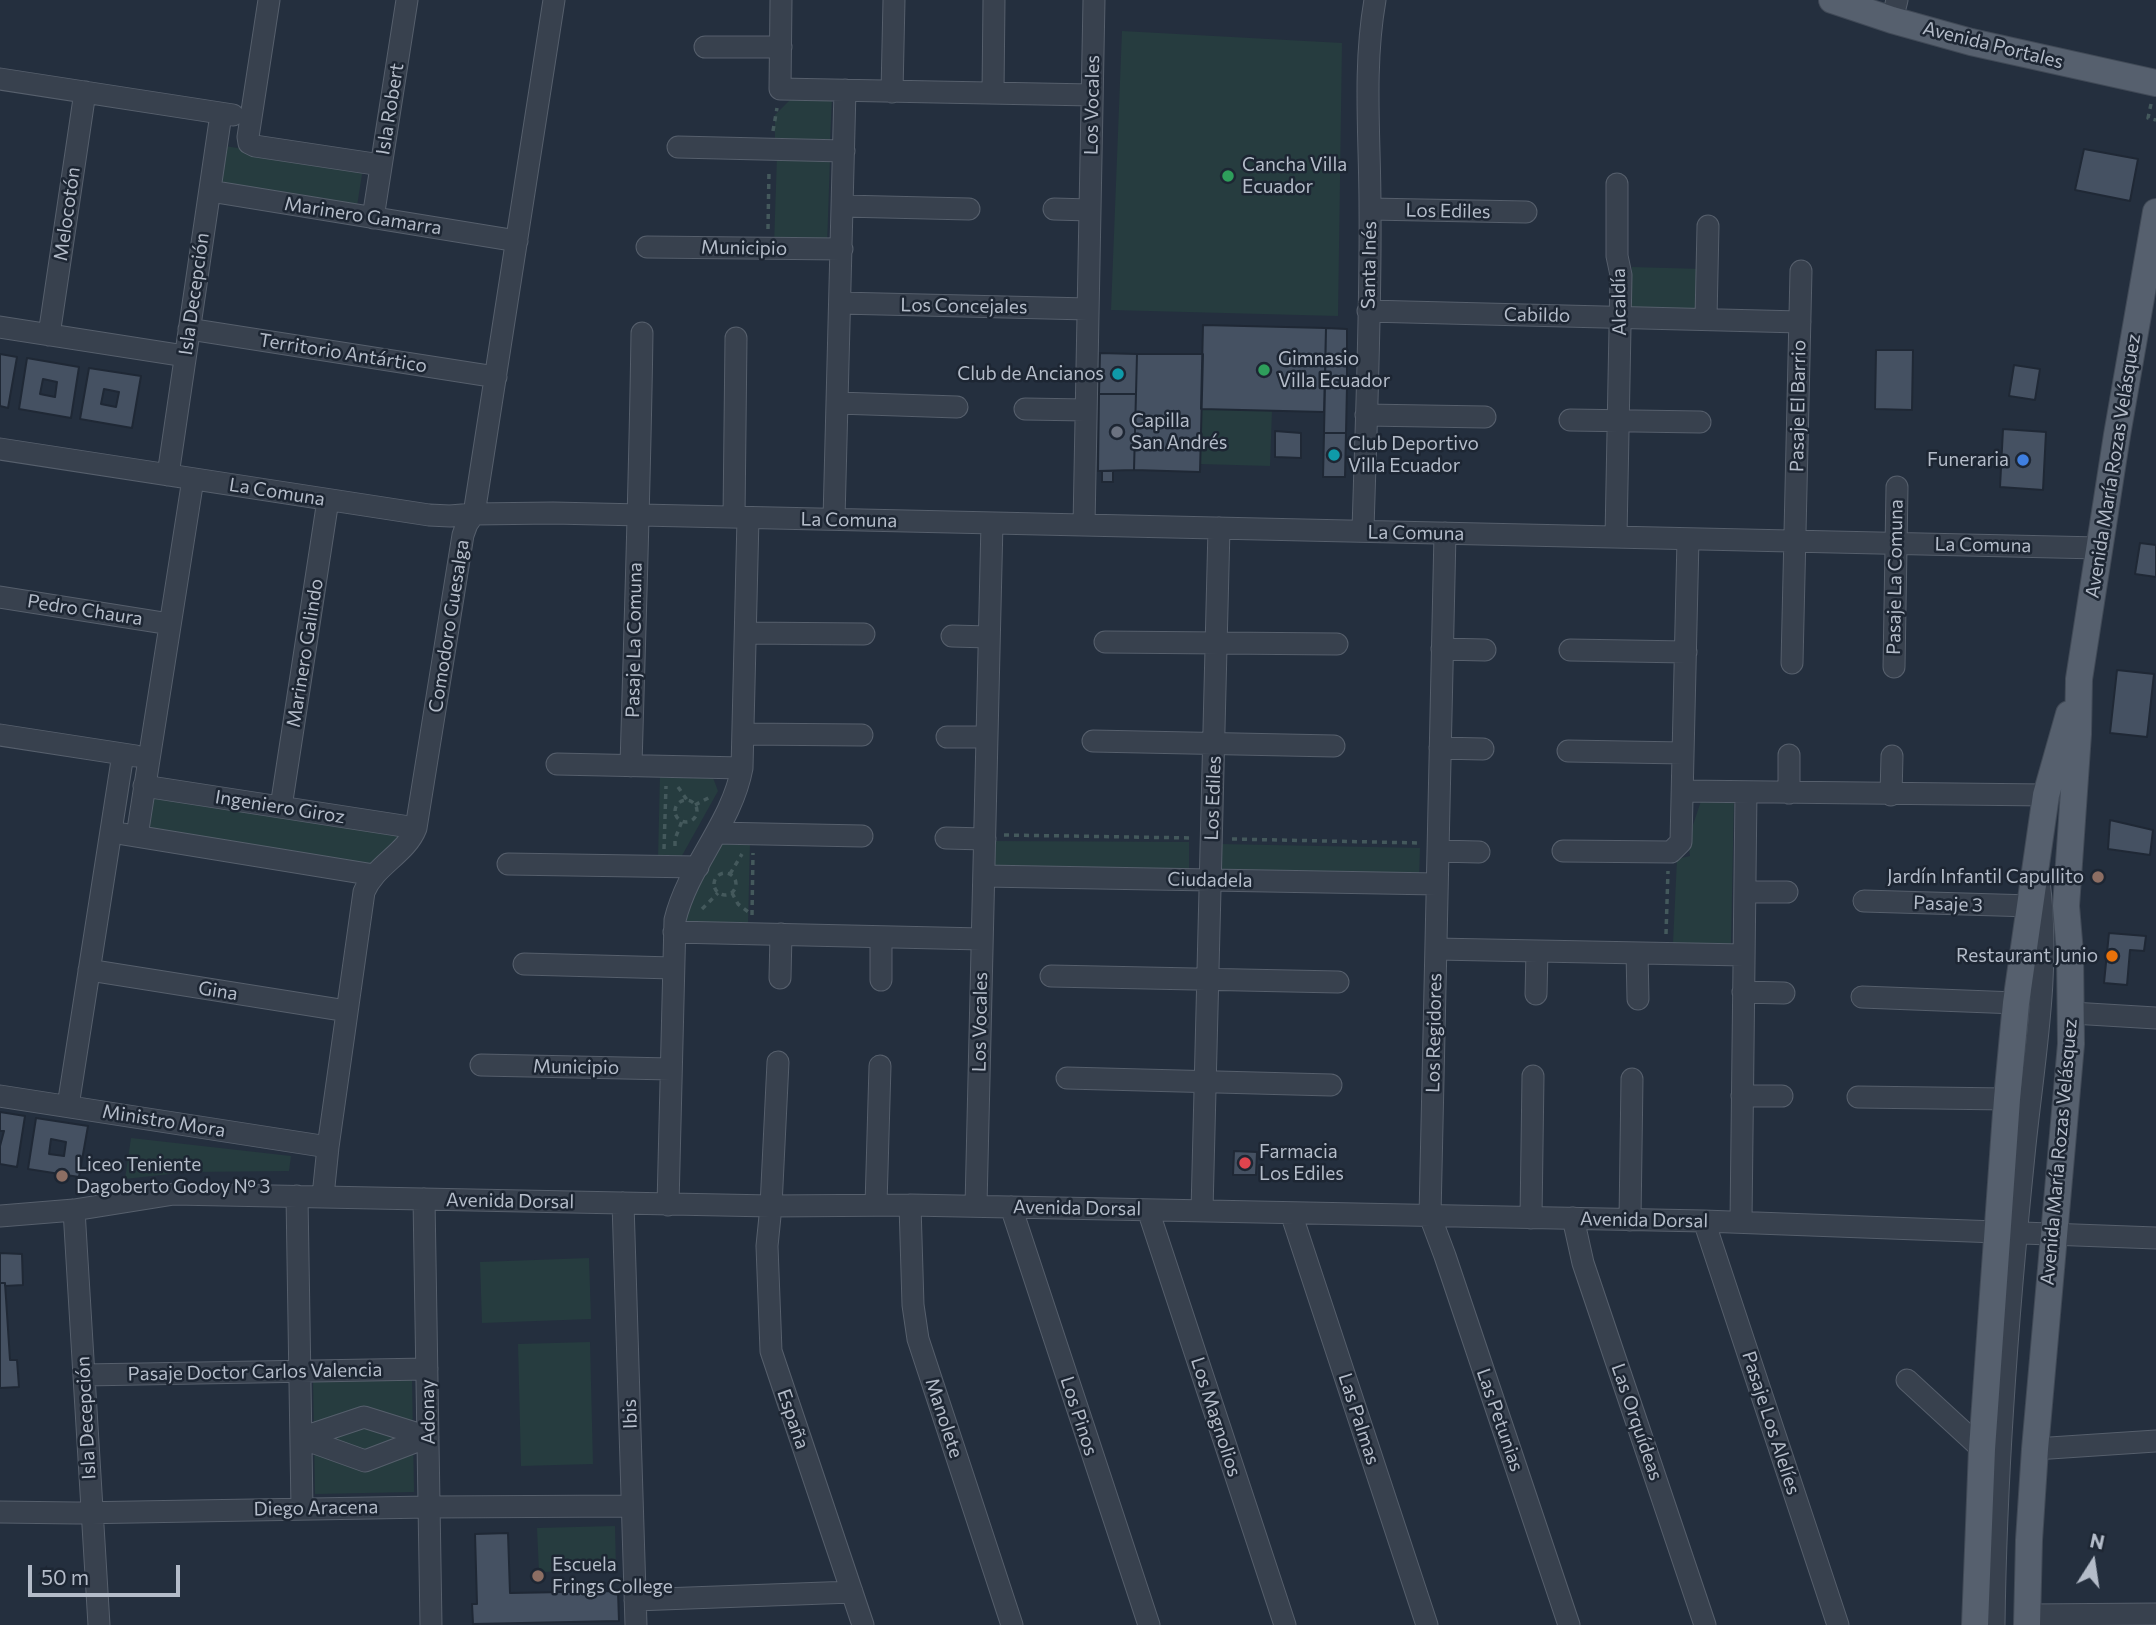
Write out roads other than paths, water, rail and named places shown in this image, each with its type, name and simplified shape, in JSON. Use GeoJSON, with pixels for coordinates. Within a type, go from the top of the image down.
{"type":"FeatureCollection","features":[{"type":"Feature","properties":{"kind":"main road","name":"Avenida Portales"},"geometry":{"type":"LineString","coordinates":[[1832,0],[1894,10],[1971,42],[2156,83]]}},
{"type":"Feature","properties":{"kind":"main road","name":"Avenida María Rozas Velásquez"},"geometry":{"type":"LineString","coordinates":[[1975,1625],[1982,1449],[2024,1232],[2068,1074],[2062,1012],[2079,679],[2156,212]]}},
{"type":"Feature","properties":{"kind":"main road","name":"Avenida María Rozas Velásquez"},"geometry":{"type":"LineString","coordinates":[[2020,1622],[2035,1449],[2024,1232],[2007,1099],[2016,1003],[2046,795],[2079,679]]}},
{"type":"Feature","properties":{"kind":"street"},"geometry":{"type":"LineString","coordinates":[[269,0],[250,118],[249,143],[381,165]]}},
{"type":"Feature","properties":{"kind":"street","name":"Isla Robert"},"geometry":{"type":"LineString","coordinates":[[373,218],[407,0]]}},
{"type":"Feature","properties":{"kind":"street","name":"Comodoro Guesalga"},"geometry":{"type":"LineString","coordinates":[[323,1196],[364,892],[374,875],[408,843],[416,828],[463,536],[474,514],[554,0]]}},
{"type":"Feature","properties":{"kind":"street"},"geometry":{"type":"LineString","coordinates":[[781,0],[780,89],[1092,95]]}},
{"type":"Feature","properties":{"kind":"street"},"geometry":{"type":"LineString","coordinates":[[892,92],[894,0]]}},
{"type":"Feature","properties":{"kind":"street"},"geometry":{"type":"LineString","coordinates":[[993,93],[994,0]]}},
{"type":"Feature","properties":{"kind":"street","name":"Los Vocales"},"geometry":{"type":"LineString","coordinates":[[1084,525],[1094,0]]}},
{"type":"Feature","properties":{"kind":"street","name":"Santa Inés"},"geometry":{"type":"LineString","coordinates":[[1363,531],[1370,209],[1368,68],[1375,0]]}},
{"type":"Feature","properties":{"kind":"street"},"geometry":{"type":"LineString","coordinates":[[705,47],[781,47]]}},
{"type":"Feature","properties":{"kind":"street"},"geometry":{"type":"LineString","coordinates":[[0,79],[250,118]]}},
{"type":"Feature","properties":{"kind":"street"},"geometry":{"type":"LineString","coordinates":[[835,519],[845,90]]}},
{"type":"Feature","properties":{"kind":"street","name":"Melocotón"},"geometry":{"type":"LineString","coordinates":[[49,335],[85,92]]}},
{"type":"Feature","properties":{"kind":"street","name":"Isla Decepción"},"geometry":{"type":"LineString","coordinates":[[167,475],[221,114]]}},
{"type":"Feature","properties":{"kind":"street"},"geometry":{"type":"LineString","coordinates":[[678,147],[844,151]]}},
{"type":"Feature","properties":{"kind":"street","name":"Alcaldía"},"geometry":{"type":"LineString","coordinates":[[1616,537],[1621,275],[1617,256],[1617,184]]}},
{"type":"Feature","properties":{"kind":"street","name":"Marinero Gamarra"},"geometry":{"type":"LineString","coordinates":[[210,191],[517,241]]}},
{"type":"Feature","properties":{"kind":"street"},"geometry":{"type":"LineString","coordinates":[[843,206],[969,209]]}},
{"type":"Feature","properties":{"kind":"street"},"geometry":{"type":"LineString","coordinates":[[1054,209],[1090,211]]}},
{"type":"Feature","properties":{"kind":"street","name":"Los Ediles"},"geometry":{"type":"LineString","coordinates":[[1370,209],[1526,212]]}},
{"type":"Feature","properties":{"kind":"street"},"geometry":{"type":"LineString","coordinates":[[1706,319],[1708,226]]}},
{"type":"Feature","properties":{"kind":"street","name":"Municipio"},"geometry":{"type":"LineString","coordinates":[[647,247],[842,249]]}},
{"type":"Feature","properties":{"kind":"street","name":"Pasaje El Barrio"},"geometry":{"type":"LineString","coordinates":[[1795,541],[1801,271]]}},
{"type":"Feature","properties":{"kind":"street","name":"Los Concejales"},"geometry":{"type":"LineString","coordinates":[[840,303],[1088,309]]}},
{"type":"Feature","properties":{"kind":"street","name":"Cabildo"},"geometry":{"type":"LineString","coordinates":[[1368,311],[1800,321]]}},
{"type":"Feature","properties":{"kind":"street"},"geometry":{"type":"LineString","coordinates":[[0,327],[185,356]]}},
{"type":"Feature","properties":{"kind":"street","name":"Territorio Antártico"},"geometry":{"type":"LineString","coordinates":[[189,329],[496,377]]}},
{"type":"Feature","properties":{"kind":"street"},"geometry":{"type":"LineString","coordinates":[[638,515],[642,333]]}},
{"type":"Feature","properties":{"kind":"street"},"geometry":{"type":"LineString","coordinates":[[508,864],[680,867],[716,833],[737,791],[742,768],[744,734],[746,633],[736,338]]}},
{"type":"Feature","properties":{"kind":"street"},"geometry":{"type":"LineString","coordinates":[[838,402],[957,407]]}},
{"type":"Feature","properties":{"kind":"street"},"geometry":{"type":"LineString","coordinates":[[1025,410],[1086,410]]}},
{"type":"Feature","properties":{"kind":"street"},"geometry":{"type":"LineString","coordinates":[[1366,415],[1485,417]]}},
{"type":"Feature","properties":{"kind":"street"},"geometry":{"type":"LineString","coordinates":[[1570,420],[1700,422]]}},
{"type":"Feature","properties":{"kind":"street","name":"La Comuna"},"geometry":{"type":"LineString","coordinates":[[0,449],[429,515],[450,516],[638,515],[2099,548]]}},
{"type":"Feature","properties":{"kind":"street"},"geometry":{"type":"LineString","coordinates":[[137,836],[193,479]]}},
{"type":"Feature","properties":{"kind":"street","name":"Pasaje La Comuna"},"geometry":{"type":"LineString","coordinates":[[1894,667],[1897,487]]}},
{"type":"Feature","properties":{"kind":"street","name":"Marinero Galindo"},"geometry":{"type":"LineString","coordinates":[[281,807],[328,499]]}},
{"type":"Feature","properties":{"kind":"street","name":"Pasaje La Comuna"},"geometry":{"type":"LineString","coordinates":[[631,766],[638,515]]}},
{"type":"Feature","properties":{"kind":"street","name":"Los Vocales"},"geometry":{"type":"LineString","coordinates":[[976,1206],[992,523]]}},
{"type":"Feature","properties":{"kind":"street","name":"Los Ediles"},"geometry":{"type":"LineString","coordinates":[[1202,1211],[1219,528]]}},
{"type":"Feature","properties":{"kind":"street","name":"Los Regidores"},"geometry":{"type":"LineString","coordinates":[[1430,1216],[1445,533]]}},
{"type":"Feature","properties":{"kind":"street"},"geometry":{"type":"LineString","coordinates":[[1563,851],[1671,852],[1681,842],[1688,539]]}},
{"type":"Feature","properties":{"kind":"street"},"geometry":{"type":"LineString","coordinates":[[1792,663],[1795,541]]}},
{"type":"Feature","properties":{"kind":"street","name":"Pedro Chaura"},"geometry":{"type":"LineString","coordinates":[[0,597],[170,624]]}},
{"type":"Feature","properties":{"kind":"street"},"geometry":{"type":"LineString","coordinates":[[746,633],[864,634]]}},
{"type":"Feature","properties":{"kind":"street"},"geometry":{"type":"LineString","coordinates":[[951,636],[989,637]]}},
{"type":"Feature","properties":{"kind":"street"},"geometry":{"type":"LineString","coordinates":[[1105,642],[1337,644]]}},
{"type":"Feature","properties":{"kind":"street"},"geometry":{"type":"LineString","coordinates":[[1442,649],[1485,650]]}},
{"type":"Feature","properties":{"kind":"street"},"geometry":{"type":"LineString","coordinates":[[1570,650],[1686,652]]}},
{"type":"Feature","properties":{"kind":"street"},"geometry":{"type":"LineString","coordinates":[[744,734],[862,735]]}},
{"type":"Feature","properties":{"kind":"street"},"geometry":{"type":"LineString","coordinates":[[0,735],[149,758]]}},
{"type":"Feature","properties":{"kind":"street"},"geometry":{"type":"LineString","coordinates":[[947,737],[987,737]]}},
{"type":"Feature","properties":{"kind":"street","name":"Los Ediles"},"geometry":{"type":"LineString","coordinates":[[1093,741],[1334,746]]}},
{"type":"Feature","properties":{"kind":"street"},"geometry":{"type":"LineString","coordinates":[[1440,748],[1483,749]]}},
{"type":"Feature","properties":{"kind":"street"},"geometry":{"type":"LineString","coordinates":[[1568,751],[1683,753]]}},
{"type":"Feature","properties":{"kind":"street"},"geometry":{"type":"LineString","coordinates":[[68,1106],[123,754]]}},
{"type":"Feature","properties":{"kind":"street"},"geometry":{"type":"LineString","coordinates":[[1788,793],[1789,755]]}},
{"type":"Feature","properties":{"kind":"street"},"geometry":{"type":"LineString","coordinates":[[1891,794],[1892,756]]}},
{"type":"Feature","properties":{"kind":"street"},"geometry":{"type":"LineString","coordinates":[[557,764],[742,768]]}},
{"type":"Feature","properties":{"kind":"street","name":"Ingeniero Giroz"},"geometry":{"type":"LineString","coordinates":[[144,786],[416,828]]}},
{"type":"Feature","properties":{"kind":"street"},"geometry":{"type":"LineString","coordinates":[[1683,791],[2046,795]]}},
{"type":"Feature","properties":{"kind":"street"},"geometry":{"type":"LineString","coordinates":[[1741,1222],[1746,792]]}},
{"type":"Feature","properties":{"kind":"street"},"geometry":{"type":"LineString","coordinates":[[111,832],[374,875]]}},
{"type":"Feature","properties":{"kind":"street"},"geometry":{"type":"LineString","coordinates":[[716,833],[862,836]]}},
{"type":"Feature","properties":{"kind":"street"},"geometry":{"type":"LineString","coordinates":[[946,838],[985,839]]}},
{"type":"Feature","properties":{"kind":"street"},"geometry":{"type":"LineString","coordinates":[[1438,851],[1479,852]]}},
{"type":"Feature","properties":{"kind":"street"},"geometry":{"type":"LineString","coordinates":[[2037,863],[2043,908],[2044,961],[2010,1474],[2020,1622],[2156,1614]]}},
{"type":"Feature","properties":{"kind":"street"},"geometry":{"type":"LineString","coordinates":[[668,1205],[674,932],[681,898],[680,867]]}},
{"type":"Feature","properties":{"kind":"street","name":"Ciudadela"},"geometry":{"type":"LineString","coordinates":[[984,876],[1437,884]]}},
{"type":"Feature","properties":{"kind":"street"},"geometry":{"type":"LineString","coordinates":[[1745,892],[1787,892]]}},
{"type":"Feature","properties":{"kind":"street","name":"Pasaje 3"},"geometry":{"type":"LineString","coordinates":[[1864,901],[2031,906]]}},
{"type":"Feature","properties":{"kind":"street"},"geometry":{"type":"LineString","coordinates":[[674,932],[752,924],[781,934],[982,939]]}},
{"type":"Feature","properties":{"kind":"street"},"geometry":{"type":"LineString","coordinates":[[780,978],[781,934]]}},
{"type":"Feature","properties":{"kind":"street"},"geometry":{"type":"LineString","coordinates":[[881,937],[881,981]]}},
{"type":"Feature","properties":{"kind":"street"},"geometry":{"type":"LineString","coordinates":[[1436,949],[1744,955]]}},
{"type":"Feature","properties":{"kind":"street"},"geometry":{"type":"LineString","coordinates":[[1536,951],[1536,994]]}},
{"type":"Feature","properties":{"kind":"street"},"geometry":{"type":"LineString","coordinates":[[1637,953],[1637,999]]}},
{"type":"Feature","properties":{"kind":"street"},"geometry":{"type":"LineString","coordinates":[[524,964],[673,968]]}},
{"type":"Feature","properties":{"kind":"street","name":"Gina"},"geometry":{"type":"LineString","coordinates":[[89,970],[347,1011]]}},
{"type":"Feature","properties":{"kind":"street"},"geometry":{"type":"LineString","coordinates":[[1051,976],[1338,982]]}},
{"type":"Feature","properties":{"kind":"street"},"geometry":{"type":"LineString","coordinates":[[1743,992],[1784,993]]}},
{"type":"Feature","properties":{"kind":"street"},"geometry":{"type":"LineString","coordinates":[[1862,997],[2016,1003]]}},
{"type":"Feature","properties":{"kind":"street"},"geometry":{"type":"LineString","coordinates":[[2062,1012],[2156,1018]]}},
{"type":"Feature","properties":{"kind":"street","name":"España"},"geometry":{"type":"LineString","coordinates":[[778,1062],[767,1246],[771,1351],[863,1625]]}},
{"type":"Feature","properties":{"kind":"street","name":"Municipio"},"geometry":{"type":"LineString","coordinates":[[481,1065],[671,1069]]}},
{"type":"Feature","properties":{"kind":"street"},"geometry":{"type":"LineString","coordinates":[[876,1205],[880,1066]]}},
{"type":"Feature","properties":{"kind":"street"},"geometry":{"type":"LineString","coordinates":[[1531,1218],[1533,1076]]}},
{"type":"Feature","properties":{"kind":"street"},"geometry":{"type":"LineString","coordinates":[[1067,1078],[1331,1085]]}},
{"type":"Feature","properties":{"kind":"street"},"geometry":{"type":"LineString","coordinates":[[1630,1220],[1632,1079]]}},
{"type":"Feature","properties":{"kind":"street","name":"Ministro Mora"},"geometry":{"type":"LineString","coordinates":[[0,1096],[328,1147]]}},
{"type":"Feature","properties":{"kind":"street"},"geometry":{"type":"LineString","coordinates":[[1742,1096],[1782,1096]]}},
{"type":"Feature","properties":{"kind":"street"},"geometry":{"type":"LineString","coordinates":[[1858,1097],[2007,1099]]}},
{"type":"Feature","properties":{"kind":"street","name":"Avenida Dorsal"},"geometry":{"type":"LineString","coordinates":[[0,1216],[74,1210],[174,1194],[668,1205],[976,1206],[1704,1221],[2156,1238]]}},
{"type":"Feature","properties":{"kind":"street"},"geometry":{"type":"LineString","coordinates":[[297,1196],[302,1508]]}},
{"type":"Feature","properties":{"kind":"street","name":"Adonay"},"geometry":{"type":"LineString","coordinates":[[424,1199],[431,1625]]}},
{"type":"Feature","properties":{"kind":"street","name":"Ibis"},"geometry":{"type":"LineString","coordinates":[[623,1203],[636,1625]]}},
{"type":"Feature","properties":{"kind":"street","name":"Manolete"},"geometry":{"type":"LineString","coordinates":[[910,1205],[913,1305],[918,1339],[1012,1625]]}},
{"type":"Feature","properties":{"kind":"street","name":"Los Pinos"},"geometry":{"type":"LineString","coordinates":[[1011,1207],[1149,1625]]}},
{"type":"Feature","properties":{"kind":"street","name":"Isla Decepción"},"geometry":{"type":"LineString","coordinates":[[74,1210],[99,1625]]}},
{"type":"Feature","properties":{"kind":"street","name":"Los Magnolios"},"geometry":{"type":"LineString","coordinates":[[1148,1210],[1285,1625]]}},
{"type":"Feature","properties":{"kind":"street","name":"Las Palmas"},"geometry":{"type":"LineString","coordinates":[[1291,1213],[1427,1625]]}},
{"type":"Feature","properties":{"kind":"street","name":"Las Petunias"},"geometry":{"type":"LineString","coordinates":[[1430,1216],[1569,1625]]}},
{"type":"Feature","properties":{"kind":"street","name":"Las Orquídeas"},"geometry":{"type":"LineString","coordinates":[[1573,1219],[1583,1263],[1705,1625]]}},
{"type":"Feature","properties":{"kind":"street","name":"Pasaje Los Alelíes"},"geometry":{"type":"LineString","coordinates":[[1704,1221],[1838,1625]]}},
{"type":"Feature","properties":{"kind":"street"},"geometry":{"type":"LineString","coordinates":[[1994,1625],[1998,1477],[2024,1232]]}},
{"type":"Feature","properties":{"kind":"street","name":"Pasaje Doctor Carlos Valencia"},"geometry":{"type":"LineString","coordinates":[[84,1376],[427,1369]]}},
{"type":"Feature","properties":{"kind":"street"},"geometry":{"type":"LineString","coordinates":[[1907,1380],[1982,1449]]}},
{"type":"Feature","properties":{"kind":"street"},"geometry":{"type":"LineString","coordinates":[[300,1438],[364,1417],[428,1437]]}},
{"type":"Feature","properties":{"kind":"street"},"geometry":{"type":"LineString","coordinates":[[300,1438],[365,1461],[428,1437]]}},
{"type":"Feature","properties":{"kind":"street"},"geometry":{"type":"LineString","coordinates":[[2035,1449],[2156,1441]]}},
{"type":"Feature","properties":{"kind":"street","name":"Diego Aracena"},"geometry":{"type":"LineString","coordinates":[[0,1512],[632,1506]]}},
{"type":"Feature","properties":{"kind":"street"},"geometry":{"type":"LineString","coordinates":[[635,1600],[852,1592]]}},
{"type":"Feature","properties":{"kind":"place","name":"Cancha Villa Ecuador"},"geometry":{"type":"Point","coordinates":[1228,176]}},
{"type":"Feature","properties":{"kind":"place","name":"Gimnasio Villa Ecuador"},"geometry":{"type":"Point","coordinates":[1264,370]}},
{"type":"Feature","properties":{"kind":"place","name":"Club de Ancianos"},"geometry":{"type":"Point","coordinates":[1118,374]}},
{"type":"Feature","properties":{"kind":"place","name":"Capilla San Andrés"},"geometry":{"type":"Point","coordinates":[1117,432]}},
{"type":"Feature","properties":{"kind":"place","name":"Club Deportivo Villa Ecuador"},"geometry":{"type":"Point","coordinates":[1334,455]}},
{"type":"Feature","properties":{"kind":"place","name":"Funeraria"},"geometry":{"type":"Point","coordinates":[2023,460]}},
{"type":"Feature","properties":{"kind":"place","name":"Jardín Infantil Capullito"},"geometry":{"type":"Point","coordinates":[2098,877]}},
{"type":"Feature","properties":{"kind":"place","name":"Restaurant Junio"},"geometry":{"type":"Point","coordinates":[2112,956]}},
{"type":"Feature","properties":{"kind":"place","name":"Farmacia Los Ediles"},"geometry":{"type":"Point","coordinates":[1245,1163]}},
{"type":"Feature","properties":{"kind":"place","name":"Liceo Teniente Dagoberto Godoy Nº 3"},"geometry":{"type":"Point","coordinates":[62,1176]}},
{"type":"Feature","properties":{"kind":"place","name":"Escuela Frings College"},"geometry":{"type":"Point","coordinates":[538,1576]}}]}
